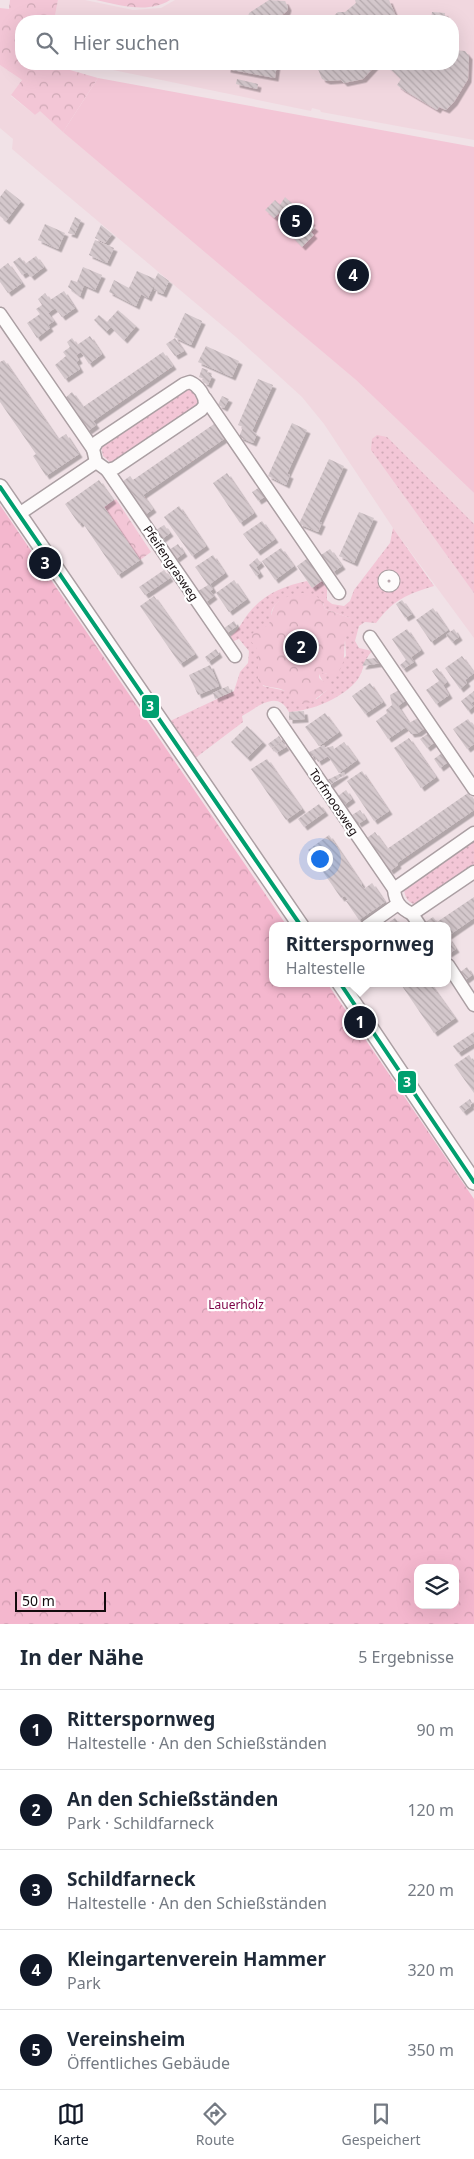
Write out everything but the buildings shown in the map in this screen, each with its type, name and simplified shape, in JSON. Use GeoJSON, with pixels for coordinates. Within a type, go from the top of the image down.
{"type":"FeatureCollection","features":[{"type":"Feature","properties":{"kind":"street"},"geometry":{"type":"LineString","coordinates":[[0,314],[92,449],[96,462],[18,514]]}},
{"type":"Feature","properties":{"kind":"street"},"geometry":{"type":"LineString","coordinates":[[92,449],[97,442],[184,384],[190,382],[196,385],[339,593]]}},
{"type":"Feature","properties":{"kind":"street"},"geometry":{"type":"LineString","coordinates":[[107,470],[116,468],[201,410],[206,405],[205,398]]}},
{"type":"Feature","properties":{"kind":"street","name":"Pfeifengrasweg"},"geometry":{"type":"LineString","coordinates":[[96,462],[107,470],[235,656]]}},
{"type":"Feature","properties":{"kind":"street"},"geometry":{"type":"LineString","coordinates":[[0,487],[297,922]]}},
{"type":"Feature","properties":{"kind":"street"},"geometry":{"type":"LineString","coordinates":[[370,638],[474,789]]}},
{"type":"Feature","properties":{"kind":"street","name":"Torfmoosweg"},"geometry":{"type":"LineString","coordinates":[[274,714],[394,889],[398,904]]}},
{"type":"Feature","properties":{"kind":"street"},"geometry":{"type":"LineString","coordinates":[[394,889],[474,833]]}},
{"type":"Feature","properties":{"kind":"street"},"geometry":{"type":"LineString","coordinates":[[412,914],[474,872]]}},
{"type":"Feature","properties":{"kind":"street"},"geometry":{"type":"LineString","coordinates":[[373,922],[398,904],[412,914],[417,922]]}},
{"type":"Feature","properties":{"kind":"street"},"geometry":{"type":"LineString","coordinates":[[451,970],[474,1005]]}},
{"type":"Feature","properties":{"kind":"street"},"geometry":{"type":"LineString","coordinates":[[343,987],[474,1182]]}},
{"type":"Feature","properties":{"kind":"shaded area"},"geometry":{"type":"Polygon","coordinates":[[[58,0],[85,0],[133,10],[161,8],[175,0],[474,0],[474,140],[321,112],[312,108],[311,111],[113,70],[459,70],[459,15],[55,15],[58,0]]]}},
{"type":"Feature","properties":{"kind":"shaded area"},"geometry":{"type":"Polygon","coordinates":[[[0,65],[22,80],[11,96],[35,115],[40,110],[356,380],[474,493],[474,638],[393,528],[324,424],[302,397],[236,337],[12,149],[13,139],[0,128],[0,65]]]}},
{"type":"Feature","properties":{"kind":"green space"},"geometry":{"type":"Polygon","coordinates":[[[10,0],[58,0],[55,15],[15,15],[15,70],[70,70],[98,78],[63,132],[40,111],[35,115],[11,95],[22,80],[0,65],[0,8],[9,9],[10,0]]]}},
{"type":"Feature","properties":{"kind":"green space"},"geometry":{"type":"Polygon","coordinates":[[[96,0],[170,0],[153,7],[134,7],[96,0]]]}},
{"type":"Feature","properties":{"kind":"green space"},"geometry":{"type":"Polygon","coordinates":[[[98,78],[474,147],[474,493],[356,380],[63,132],[98,78]]]}},
{"type":"Feature","properties":{"kind":"green space"},"geometry":{"type":"Polygon","coordinates":[[[190,388],[197,396],[199,406],[122,460],[111,463],[103,456],[101,446],[181,389],[190,388]]]}},
{"type":"Feature","properties":{"kind":"green space"},"geometry":{"type":"Polygon","coordinates":[[[377,435],[387,437],[474,524],[474,593],[371,450],[372,439],[377,435]]]}},
{"type":"Feature","properties":{"kind":"green space"},"geometry":{"type":"Polygon","coordinates":[[[116,499],[151,552],[140,560],[104,507],[116,499]]]}},
{"type":"Feature","properties":{"kind":"green space","name":"Lauerholz"},"geometry":{"type":"Polygon","coordinates":[[[0,505],[284,922],[269,922],[269,987],[330,987],[474,1199],[474,1624],[0,1624],[0,505]]]}},
{"type":"Feature","properties":{"kind":"green space"},"geometry":{"type":"Polygon","coordinates":[[[393,528],[434,586],[401,599],[388,609],[376,623],[365,622],[359,626],[355,641],[359,648],[372,651],[360,676],[352,686],[336,698],[298,711],[289,712],[279,702],[267,702],[242,716],[243,722],[194,759],[168,722],[234,691],[240,672],[248,663],[249,651],[239,639],[231,642],[228,638],[237,630],[254,607],[267,596],[282,588],[307,581],[312,588],[323,580],[327,585],[327,600],[332,604],[344,606],[350,601],[354,590],[390,543],[393,528]],[[279,601],[275,605],[259,654],[263,686],[286,691],[294,700],[317,699],[327,690],[319,674],[321,672],[328,674],[346,656],[345,639],[350,618],[325,609],[323,603],[279,601]]]}},
{"type":"Feature","properties":{"kind":"green space"},"geometry":{"type":"Polygon","coordinates":[[[298,593],[315,596],[321,601],[325,609],[350,618],[350,626],[345,640],[344,660],[341,668],[334,677],[325,673],[319,674],[319,678],[329,686],[329,689],[313,701],[305,704],[295,701],[283,690],[260,684],[258,681],[258,650],[250,640],[250,636],[254,632],[269,625],[276,603],[298,593]]]}},
{"type":"Feature","properties":{"kind":"green space"},"geometry":{"type":"Polygon","coordinates":[[[474,838],[474,868],[419,905],[412,904],[408,900],[404,888],[474,838]]]}},
{"type":"Feature","properties":{"kind":"transit line","name":"3"},"geometry":{"type":"LineString","coordinates":[[0,487],[298,922]]}},
{"type":"Feature","properties":{"kind":"transit line","name":"3"},"geometry":{"type":"LineString","coordinates":[[343,987],[474,1182]]}},
{"type":"Feature","properties":{"kind":"place","name":"Vereinsheim"},"geometry":{"type":"Point","coordinates":[296,221]}},
{"type":"Feature","properties":{"kind":"place","name":"Kleingartenverein Hammer"},"geometry":{"type":"Point","coordinates":[353,275]}},
{"type":"Feature","properties":{"kind":"place","name":"Schildfarneck"},"geometry":{"type":"Point","coordinates":[45,563]}},
{"type":"Feature","properties":{"kind":"place","name":"An den Schießständen"},"geometry":{"type":"Point","coordinates":[301,647]}},
{"type":"Feature","properties":{"kind":"place","name":"Ritterspornweg"},"geometry":{"type":"Point","coordinates":[360,1022]}}]}
